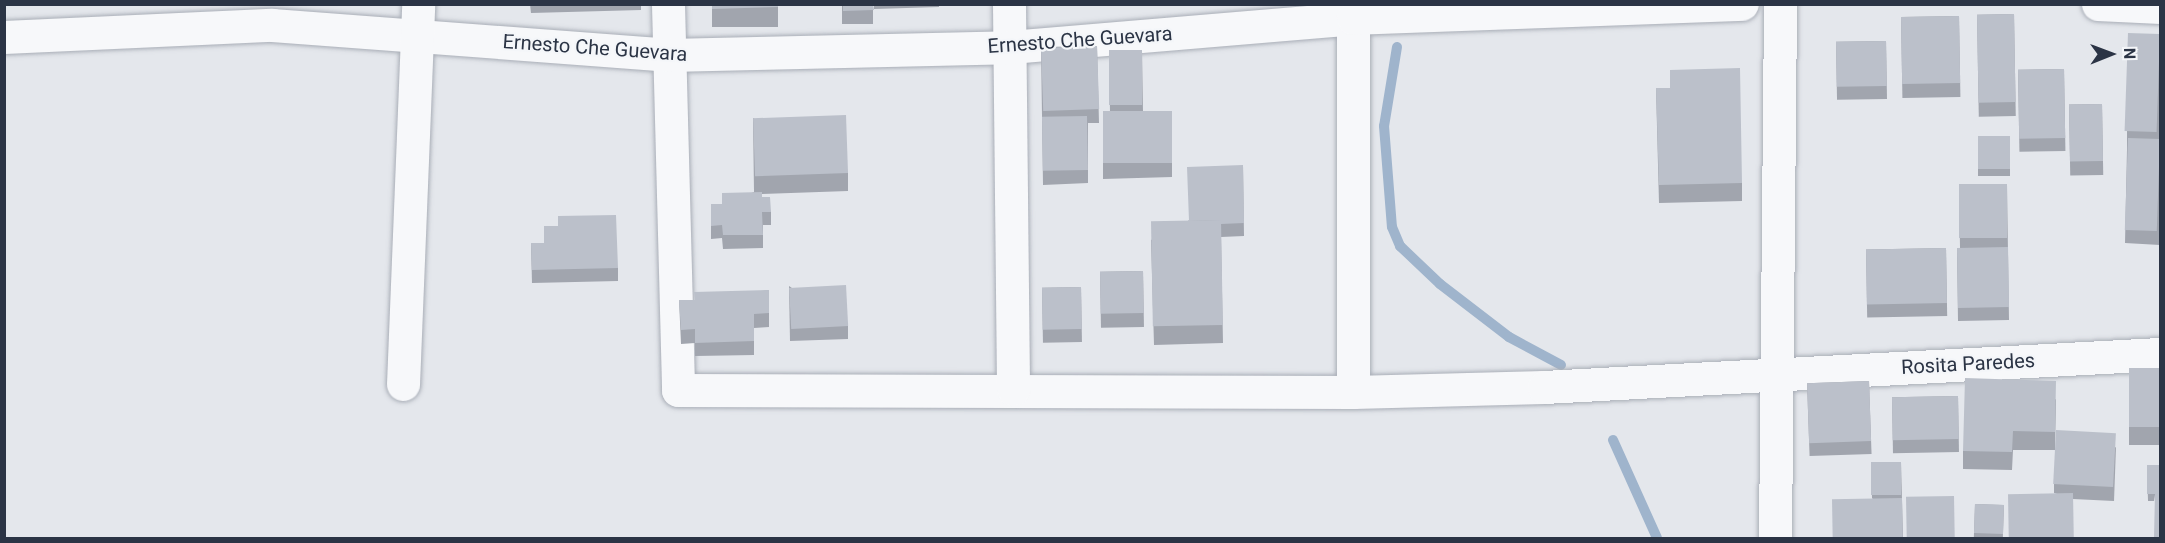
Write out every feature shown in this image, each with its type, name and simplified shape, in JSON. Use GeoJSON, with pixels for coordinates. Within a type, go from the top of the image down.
{"type":"FeatureCollection","features":[{"type":"Feature","properties":{"kind":"street"},"geometry":{"type":"LineString","coordinates":[[668,4],[668,55]]}},
{"type":"Feature","properties":{"kind":"street"},"geometry":{"type":"LineString","coordinates":[[1009,4],[1013,389]]}},
{"type":"Feature","properties":{"kind":"street","name":"Ernesto Che Guevara"},"geometry":{"type":"LineString","coordinates":[[4,37],[418,20],[668,55],[1010,47],[1353,18],[1743,4]]}},
{"type":"Feature","properties":{"kind":"street"},"geometry":{"type":"LineString","coordinates":[[1775,538],[1780,4]]}},
{"type":"Feature","properties":{"kind":"street"},"geometry":{"type":"LineString","coordinates":[[2098,4],[2160,7]]}},
{"type":"Feature","properties":{"kind":"street"},"geometry":{"type":"LineString","coordinates":[[1353,18],[1353,392]]}},
{"type":"Feature","properties":{"kind":"street"},"geometry":{"type":"LineString","coordinates":[[403,384],[418,20]]}},
{"type":"Feature","properties":{"kind":"street","name":"Rosita Paredes"},"geometry":{"type":"LineString","coordinates":[[668,55],[678,390],[1013,389],[1353,392],[1775,375],[2160,354]]}},
{"type":"Feature","properties":{"kind":"building"},"geometry":{"type":"Polygon","coordinates":[[[712,4],[778,4],[778,7],[712,9],[712,4]]]}},
{"type":"Feature","properties":{"kind":"building"},"geometry":{"type":"Polygon","coordinates":[[[843,4],[873,4],[874,10],[843,11],[843,4]]]}},
{"type":"Feature","properties":{"kind":"building"},"geometry":{"type":"Polygon","coordinates":[[[2014,14],[2016,102],[1979,103],[1977,15],[2014,14]]]}},
{"type":"Feature","properties":{"kind":"building"},"geometry":{"type":"Polygon","coordinates":[[[1959,16],[1960,83],[1902,84],[1901,17],[1959,16]]]}},
{"type":"Feature","properties":{"kind":"building"},"geometry":{"type":"Polygon","coordinates":[[[2128,33],[2160,34],[2157,132],[2125,131],[2128,33]]]}},
{"type":"Feature","properties":{"kind":"building"},"geometry":{"type":"Polygon","coordinates":[[[1886,41],[1887,86],[1837,87],[1836,42],[1886,41]]]}},
{"type":"Feature","properties":{"kind":"building"},"geometry":{"type":"Polygon","coordinates":[[[1097,46],[1099,109],[1043,111],[1041,48],[1097,46]]]}},
{"type":"Feature","properties":{"kind":"building"},"geometry":{"type":"Polygon","coordinates":[[[1109,50],[1142,50],[1142,105],[1109,105],[1109,50]]]}},
{"type":"Feature","properties":{"kind":"building"},"geometry":{"type":"Polygon","coordinates":[[[1740,68],[1742,183],[1659,185],[1656,88],[1670,88],[1670,70],[1740,68]]]}},
{"type":"Feature","properties":{"kind":"building"},"geometry":{"type":"Polygon","coordinates":[[[2064,69],[2065,138],[2019,139],[2018,70],[2064,69]]]}},
{"type":"Feature","properties":{"kind":"building"},"geometry":{"type":"Polygon","coordinates":[[[2102,104],[2103,161],[2070,162],[2069,105],[2102,104]]]}},
{"type":"Feature","properties":{"kind":"building"},"geometry":{"type":"Polygon","coordinates":[[[1103,111],[1172,111],[1172,163],[1103,163],[1103,111]]]}},
{"type":"Feature","properties":{"kind":"building"},"geometry":{"type":"Polygon","coordinates":[[[846,115],[848,173],[755,176],[753,118],[846,115]]]}},
{"type":"Feature","properties":{"kind":"building"},"geometry":{"type":"Polygon","coordinates":[[[1087,116],[1088,170],[1043,171],[1042,117],[1087,116]]]}},
{"type":"Feature","properties":{"kind":"building"},"geometry":{"type":"Polygon","coordinates":[[[1978,136],[2010,136],[2010,169],[1978,169],[1978,136]]]}},
{"type":"Feature","properties":{"kind":"building"},"geometry":{"type":"Polygon","coordinates":[[[2128,138],[2160,139],[2157,231],[2125,230],[2128,138]]]}},
{"type":"Feature","properties":{"kind":"building"},"geometry":{"type":"Polygon","coordinates":[[[1243,165],[1244,223],[1221,224],[1221,220],[1189,221],[1187,167],[1243,165]]]}},
{"type":"Feature","properties":{"kind":"building"},"geometry":{"type":"Polygon","coordinates":[[[1959,184],[2007,184],[2007,238],[1959,238],[1959,184]]]}},
{"type":"Feature","properties":{"kind":"building"},"geometry":{"type":"Polygon","coordinates":[[[762,192],[762,197],[770,197],[771,212],[762,212],[763,235],[723,235],[722,225],[711,226],[711,204],[722,204],[722,193],[762,192]]]}},
{"type":"Feature","properties":{"kind":"building"},"geometry":{"type":"Polygon","coordinates":[[[616,215],[618,268],[532,270],[531,243],[544,243],[544,226],[558,226],[558,216],[616,215]]]}},
{"type":"Feature","properties":{"kind":"building"},"geometry":{"type":"Polygon","coordinates":[[[1221,220],[1223,325],[1153,326],[1151,221],[1221,220]]]}},
{"type":"Feature","properties":{"kind":"building"},"geometry":{"type":"Polygon","coordinates":[[[2008,247],[2009,307],[1958,308],[1957,248],[2008,247]]]}},
{"type":"Feature","properties":{"kind":"building"},"geometry":{"type":"Polygon","coordinates":[[[1946,248],[1947,303],[1867,304],[1866,249],[1946,248]]]}},
{"type":"Feature","properties":{"kind":"building"},"geometry":{"type":"Polygon","coordinates":[[[1143,271],[1144,313],[1101,314],[1100,272],[1143,271]]]}},
{"type":"Feature","properties":{"kind":"building"},"geometry":{"type":"Polygon","coordinates":[[[846,285],[848,326],[791,329],[789,288],[846,285]]]}},
{"type":"Feature","properties":{"kind":"building"},"geometry":{"type":"Polygon","coordinates":[[[1081,287],[1082,329],[1043,330],[1042,288],[1081,287]]]}},
{"type":"Feature","properties":{"kind":"building"},"geometry":{"type":"Polygon","coordinates":[[[769,290],[769,313],[754,314],[754,341],[695,343],[695,329],[681,330],[679,300],[695,300],[694,292],[769,290]]]}},
{"type":"Feature","properties":{"kind":"building"},"geometry":{"type":"Polygon","coordinates":[[[2129,368],[2160,368],[2160,427],[2129,427],[2129,368]]]}},
{"type":"Feature","properties":{"kind":"building"},"geometry":{"type":"Polygon","coordinates":[[[1965,378],[2056,381],[2055,432],[2013,431],[2012,452],[1963,451],[1965,378]]]}},
{"type":"Feature","properties":{"kind":"building"},"geometry":{"type":"Polygon","coordinates":[[[1869,381],[1871,441],[1809,443],[1807,383],[1869,381]]]}},
{"type":"Feature","properties":{"kind":"building"},"geometry":{"type":"Polygon","coordinates":[[[1958,396],[1959,439],[1893,440],[1892,397],[1958,396]]]}},
{"type":"Feature","properties":{"kind":"building"},"geometry":{"type":"Polygon","coordinates":[[[2056,430],[2116,433],[2113,487],[2053,484],[2056,430]]]}},
{"type":"Feature","properties":{"kind":"building"},"geometry":{"type":"Polygon","coordinates":[[[1871,462],[1901,462],[1901,495],[1871,495],[1871,462]]]}},
{"type":"Feature","properties":{"kind":"building"},"geometry":{"type":"Polygon","coordinates":[[[2147,465],[2160,465],[2160,494],[2147,494],[2147,465]]]}},
{"type":"Feature","properties":{"kind":"building"},"geometry":{"type":"Polygon","coordinates":[[[2073,493],[2074,538],[2009,538],[2008,494],[2073,493]]]}},
{"type":"Feature","properties":{"kind":"building"},"geometry":{"type":"Polygon","coordinates":[[[2155,493],[2160,493],[2160,538],[2154,538],[2155,493]]]}},
{"type":"Feature","properties":{"kind":"building"},"geometry":{"type":"Polygon","coordinates":[[[1954,496],[1955,538],[1907,538],[1906,497],[1954,496]]]}},
{"type":"Feature","properties":{"kind":"building"},"geometry":{"type":"Polygon","coordinates":[[[1902,498],[1903,538],[1833,538],[1832,499],[1902,498]]]}},
{"type":"Feature","properties":{"kind":"building"},"geometry":{"type":"Polygon","coordinates":[[[1975,504],[2004,505],[2003,534],[1974,533],[1975,504]]]}},
{"type":"Feature","properties":{"kind":"waterway"},"geometry":{"type":"LineString","coordinates":[[1397,47],[1384,126],[1392,227],[1400,246],[1440,284],[1509,337],[1561,365]]}},
{"type":"Feature","properties":{"kind":"waterway"},"geometry":{"type":"LineString","coordinates":[[1613,440],[1657,538]]}}]}
